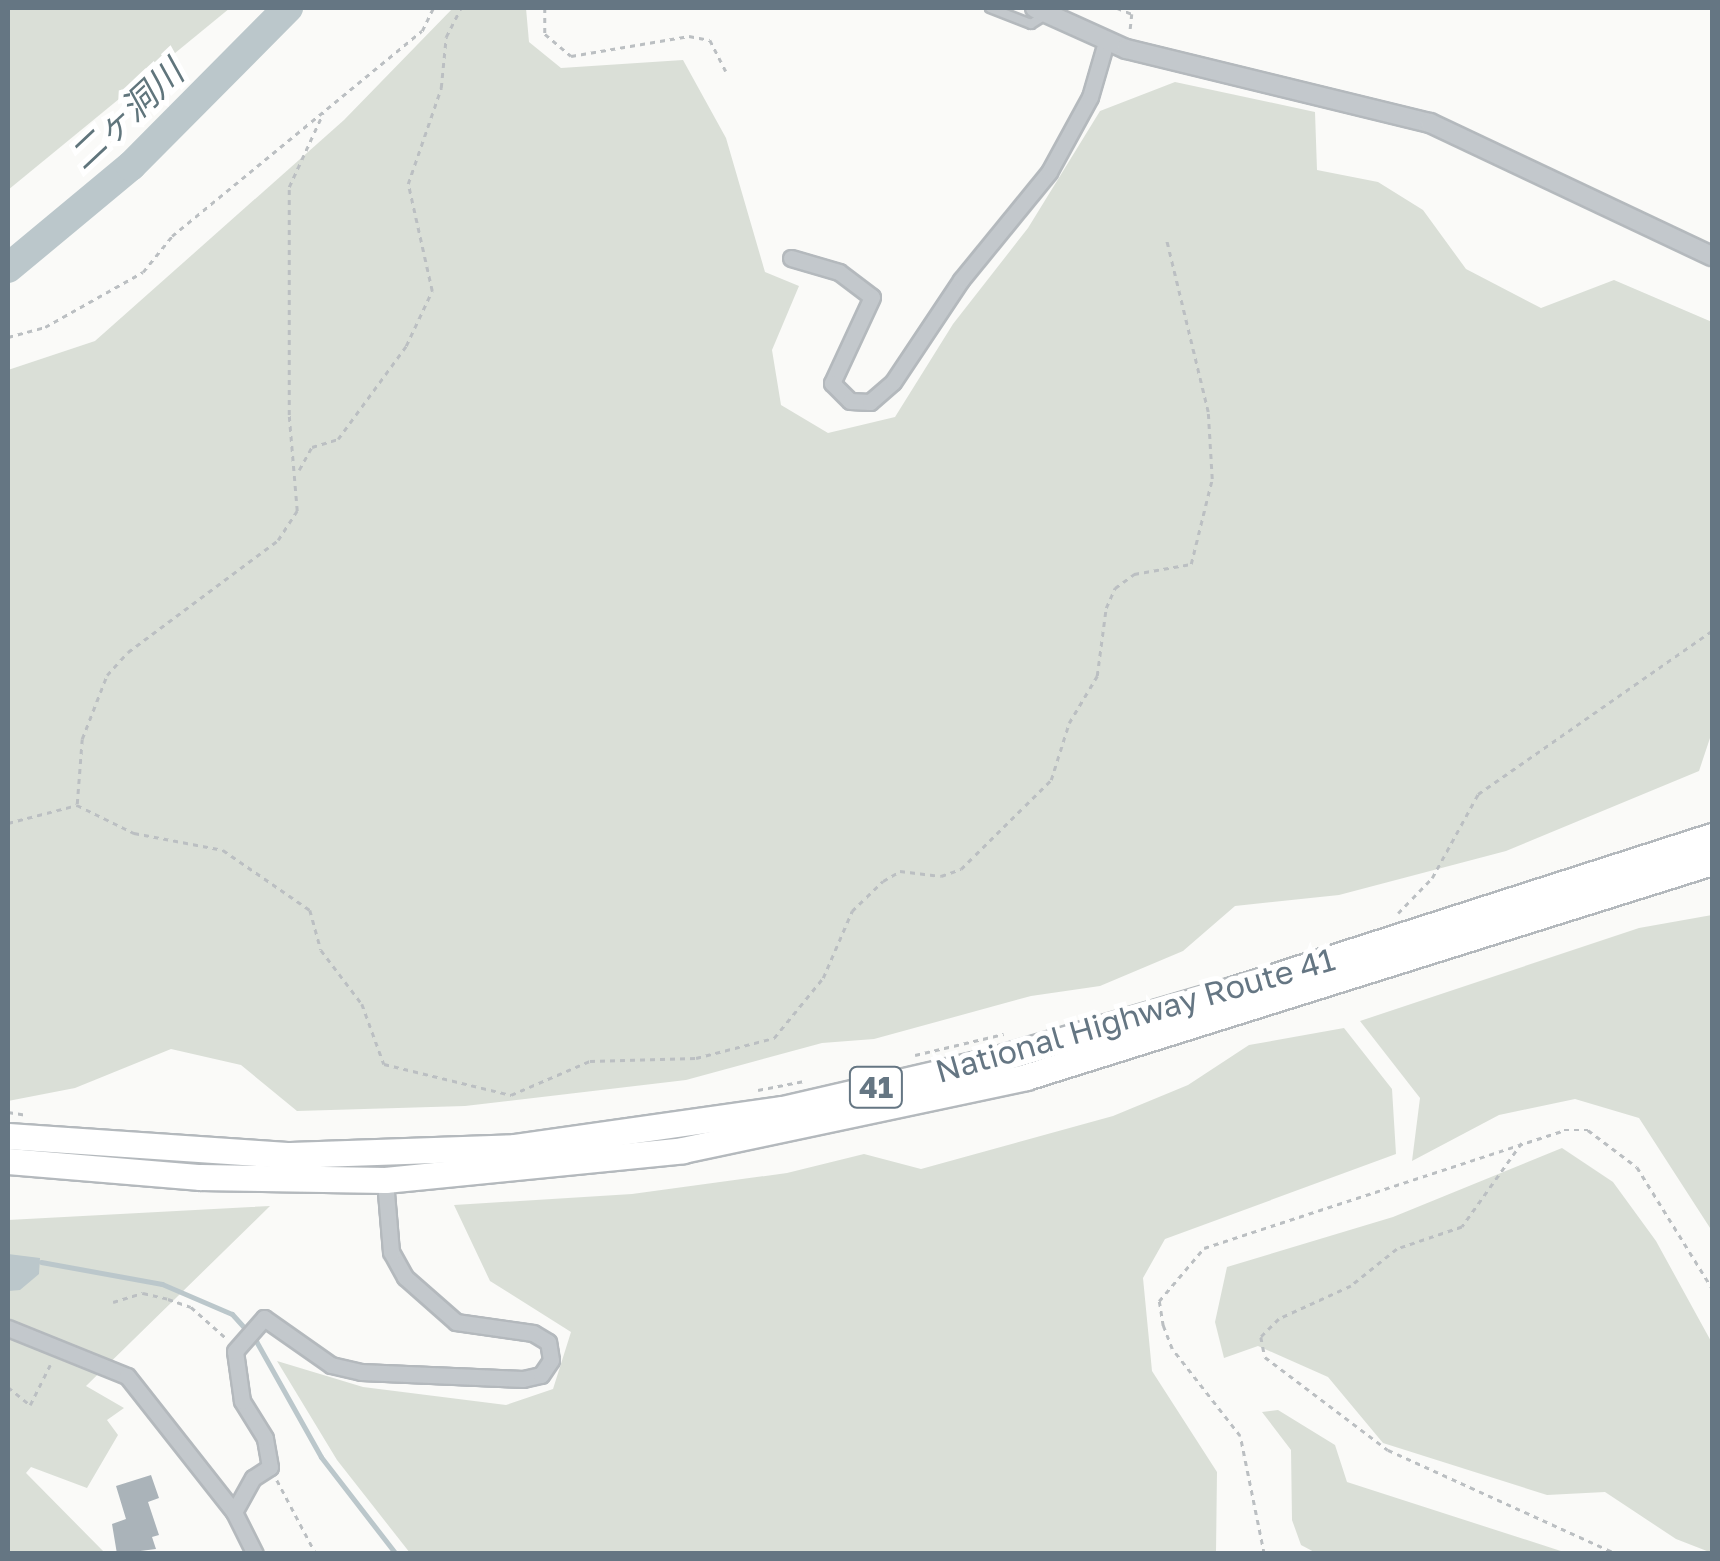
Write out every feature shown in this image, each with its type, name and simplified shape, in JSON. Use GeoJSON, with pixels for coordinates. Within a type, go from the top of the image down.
{"type":"FeatureCollection","features":[{"type":"Feature","properties":{"kind":"highway","name":"National Highway Route 41"},"geometry":{"type":"LineString","coordinates":[[8,1136],[290,1155],[515,1146],[782,1109],[994,1060],[1232,990],[1712,836]]}},
{"type":"Feature","properties":{"kind":"highway","name":"National Highway Route 41"},"geometry":{"type":"LineString","coordinates":[[8,1160],[200,1177],[385,1180],[683,1150],[1026,1077],[1712,862]]}},
{"type":"Feature","properties":{"kind":"street"},"geometry":{"type":"LineString","coordinates":[[1041,11],[1126,49],[1430,123],[1712,256]]}},
{"type":"Feature","properties":{"kind":"street"},"geometry":{"type":"LineString","coordinates":[[791,258],[839,272],[872,298],[832,383],[850,401],[870,402],[893,382],[944,304],[1049,172],[1090,98],[1106,42]]}},
{"type":"Feature","properties":{"kind":"street"},"geometry":{"type":"LineString","coordinates":[[234,1512],[252,1478],[270,1467],[264,1438],[242,1401],[244,1339],[264,1318],[331,1365],[360,1372],[541,1375],[551,1360],[548,1342],[533,1333],[456,1322],[404,1277],[392,1252],[385,1180]]}},
{"type":"Feature","properties":{"kind":"street"},"geometry":{"type":"LineString","coordinates":[[8,1328],[60,1345],[127,1376],[234,1512],[255,1554]]}},
{"type":"Feature","properties":{"kind":"lane"},"geometry":{"type":"LineString","coordinates":[[990,8],[1030,24],[1041,11]]}},
{"type":"Feature","properties":{"kind":"path"},"geometry":{"type":"LineString","coordinates":[[8,337],[45,327],[143,272],[172,236],[422,31],[434,8]]}},
{"type":"Feature","properties":{"kind":"path"},"geometry":{"type":"LineString","coordinates":[[298,472],[312,447],[338,439],[406,346],[432,291],[408,184],[441,88],[446,37],[461,8]]}},
{"type":"Feature","properties":{"kind":"path"},"geometry":{"type":"LineString","coordinates":[[545,8],[545,34],[571,56],[689,36],[710,40],[726,71]]}},
{"type":"Feature","properties":{"kind":"path"},"geometry":{"type":"LineString","coordinates":[[1117,8],[1132,14]]}},
{"type":"Feature","properties":{"kind":"path"},"geometry":{"type":"LineString","coordinates":[[1126,49],[1134,8]]}},
{"type":"Feature","properties":{"kind":"path"},"geometry":{"type":"LineString","coordinates":[[77,805],[82,739],[106,674],[128,652],[278,540],[297,511],[298,472],[288,416],[289,187],[323,112]]}},
{"type":"Feature","properties":{"kind":"path"},"geometry":{"type":"LineString","coordinates":[[8,823],[77,805],[134,833],[222,850],[301,902],[332,968],[362,1004],[384,1064],[511,1096],[590,1061],[696,1058],[774,1038],[823,978],[852,911],[882,882],[900,871],[941,876],[961,869],[1051,780],[1069,723],[1096,676],[1106,608],[1115,588],[1134,574],[1192,564],[1212,479],[1208,412],[1166,238]]}},
{"type":"Feature","properties":{"kind":"path"},"geometry":{"type":"LineString","coordinates":[[1389,919],[1432,878],[1478,794],[1712,631]]}},
{"type":"Feature","properties":{"kind":"path"},"geometry":{"type":"LineString","coordinates":[[901,1058],[1012,1032]]}},
{"type":"Feature","properties":{"kind":"path"},"geometry":{"type":"LineString","coordinates":[[757,1090],[809,1080]]}},
{"type":"Feature","properties":{"kind":"path"},"geometry":{"type":"LineString","coordinates":[[8,1112],[27,1115]]}},
{"type":"Feature","properties":{"kind":"path"},"geometry":{"type":"LineString","coordinates":[[1264,1554],[1240,1436],[1172,1350],[1159,1302],[1204,1248],[1564,1130],[1588,1130],[1610,1140],[1637,1167],[1712,1288]]}},
{"type":"Feature","properties":{"kind":"path"},"geometry":{"type":"LineString","coordinates":[[1522,1143],[1462,1228],[1396,1249],[1351,1286],[1279,1319],[1261,1337],[1265,1357],[1388,1450],[1616,1554]]}},
{"type":"Feature","properties":{"kind":"path"},"geometry":{"type":"LineString","coordinates":[[113,1302],[143,1293],[191,1307],[244,1339]]}},
{"type":"Feature","properties":{"kind":"path"},"geometry":{"type":"LineString","coordinates":[[8,1386],[30,1405],[60,1345]]}},
{"type":"Feature","properties":{"kind":"path"},"geometry":{"type":"LineString","coordinates":[[270,1467],[316,1554]]}},
{"type":"Feature","properties":{"kind":"shaded area"},"geometry":{"type":"Polygon","coordinates":[[[8,8],[230,8],[8,190],[8,8]]]}},
{"type":"Feature","properties":{"kind":"shaded area"},"geometry":{"type":"Polygon","coordinates":[[[453,8],[526,8],[529,42],[561,68],[683,60],[726,138],[765,272],[799,286],[772,350],[781,405],[828,433],[895,417],[953,324],[1028,228],[1100,111],[1175,82],[1315,112],[1317,170],[1378,182],[1423,210],[1466,269],[1541,308],[1614,280],[1712,322],[1712,732],[1699,771],[1506,851],[1339,895],[1235,906],[1183,951],[1100,986],[1031,996],[874,1039],[822,1043],[686,1080],[465,1106],[297,1111],[241,1065],[171,1049],[75,1088],[8,1101],[8,370],[95,341],[344,120],[453,8]]]}},
{"type":"Feature","properties":{"kind":"shaded area"},"geometry":{"type":"Polygon","coordinates":[[[1712,915],[1712,1231],[1639,1118],[1575,1099],[1499,1115],[1412,1161],[1420,1098],[1360,1021],[1639,928],[1712,915]]]}},
{"type":"Feature","properties":{"kind":"shaded area"},"geometry":{"type":"Polygon","coordinates":[[[1344,1028],[1392,1089],[1396,1154],[1165,1239],[1143,1278],[1152,1371],[1217,1472],[1216,1553],[410,1553],[337,1460],[277,1361],[363,1387],[506,1405],[553,1389],[571,1332],[490,1281],[454,1205],[632,1194],[787,1173],[864,1154],[921,1169],[1113,1116],[1188,1085],[1249,1045],[1344,1028]]]}},
{"type":"Feature","properties":{"kind":"shaded area"},"geometry":{"type":"Polygon","coordinates":[[[1562,1148],[1613,1182],[1656,1241],[1712,1343],[1712,1553],[1676,1539],[1605,1492],[1547,1495],[1383,1443],[1328,1377],[1258,1346],[1224,1358],[1215,1322],[1227,1267],[1393,1217],[1562,1148]]]}},
{"type":"Feature","properties":{"kind":"shaded area"},"geometry":{"type":"Polygon","coordinates":[[[270,1206],[86,1386],[124,1408],[107,1420],[118,1435],[87,1488],[31,1467],[26,1473],[105,1553],[8,1554],[8,1220],[270,1206]]]}},
{"type":"Feature","properties":{"kind":"shaded area"},"geometry":{"type":"Polygon","coordinates":[[[8,1254],[40,1258],[39,1274],[20,1290],[8,1291],[8,1254]]]}},
{"type":"Feature","properties":{"kind":"shaded area"},"geometry":{"type":"Polygon","coordinates":[[[1278,1410],[1335,1445],[1347,1482],[1567,1553],[1318,1554],[1301,1545],[1292,1520],[1291,1450],[1262,1412],[1278,1410]]]}},
{"type":"Feature","properties":{"kind":"building"},"geometry":{"type":"Polygon","coordinates":[[[151,1475],[159,1498],[148,1502],[159,1535],[152,1537],[156,1549],[117,1554],[112,1524],[126,1519],[116,1486],[151,1475]]]}},
{"type":"Feature","properties":{"kind":"waterway","name":"二ヶ洞川"},"geometry":{"type":"LineString","coordinates":[[8,268],[131,166],[288,8]]}},
{"type":"Feature","properties":{"kind":"waterway"},"geometry":{"type":"LineString","coordinates":[[41,1262],[162,1284],[232,1314],[256,1341],[321,1457],[396,1554]]}}]}
